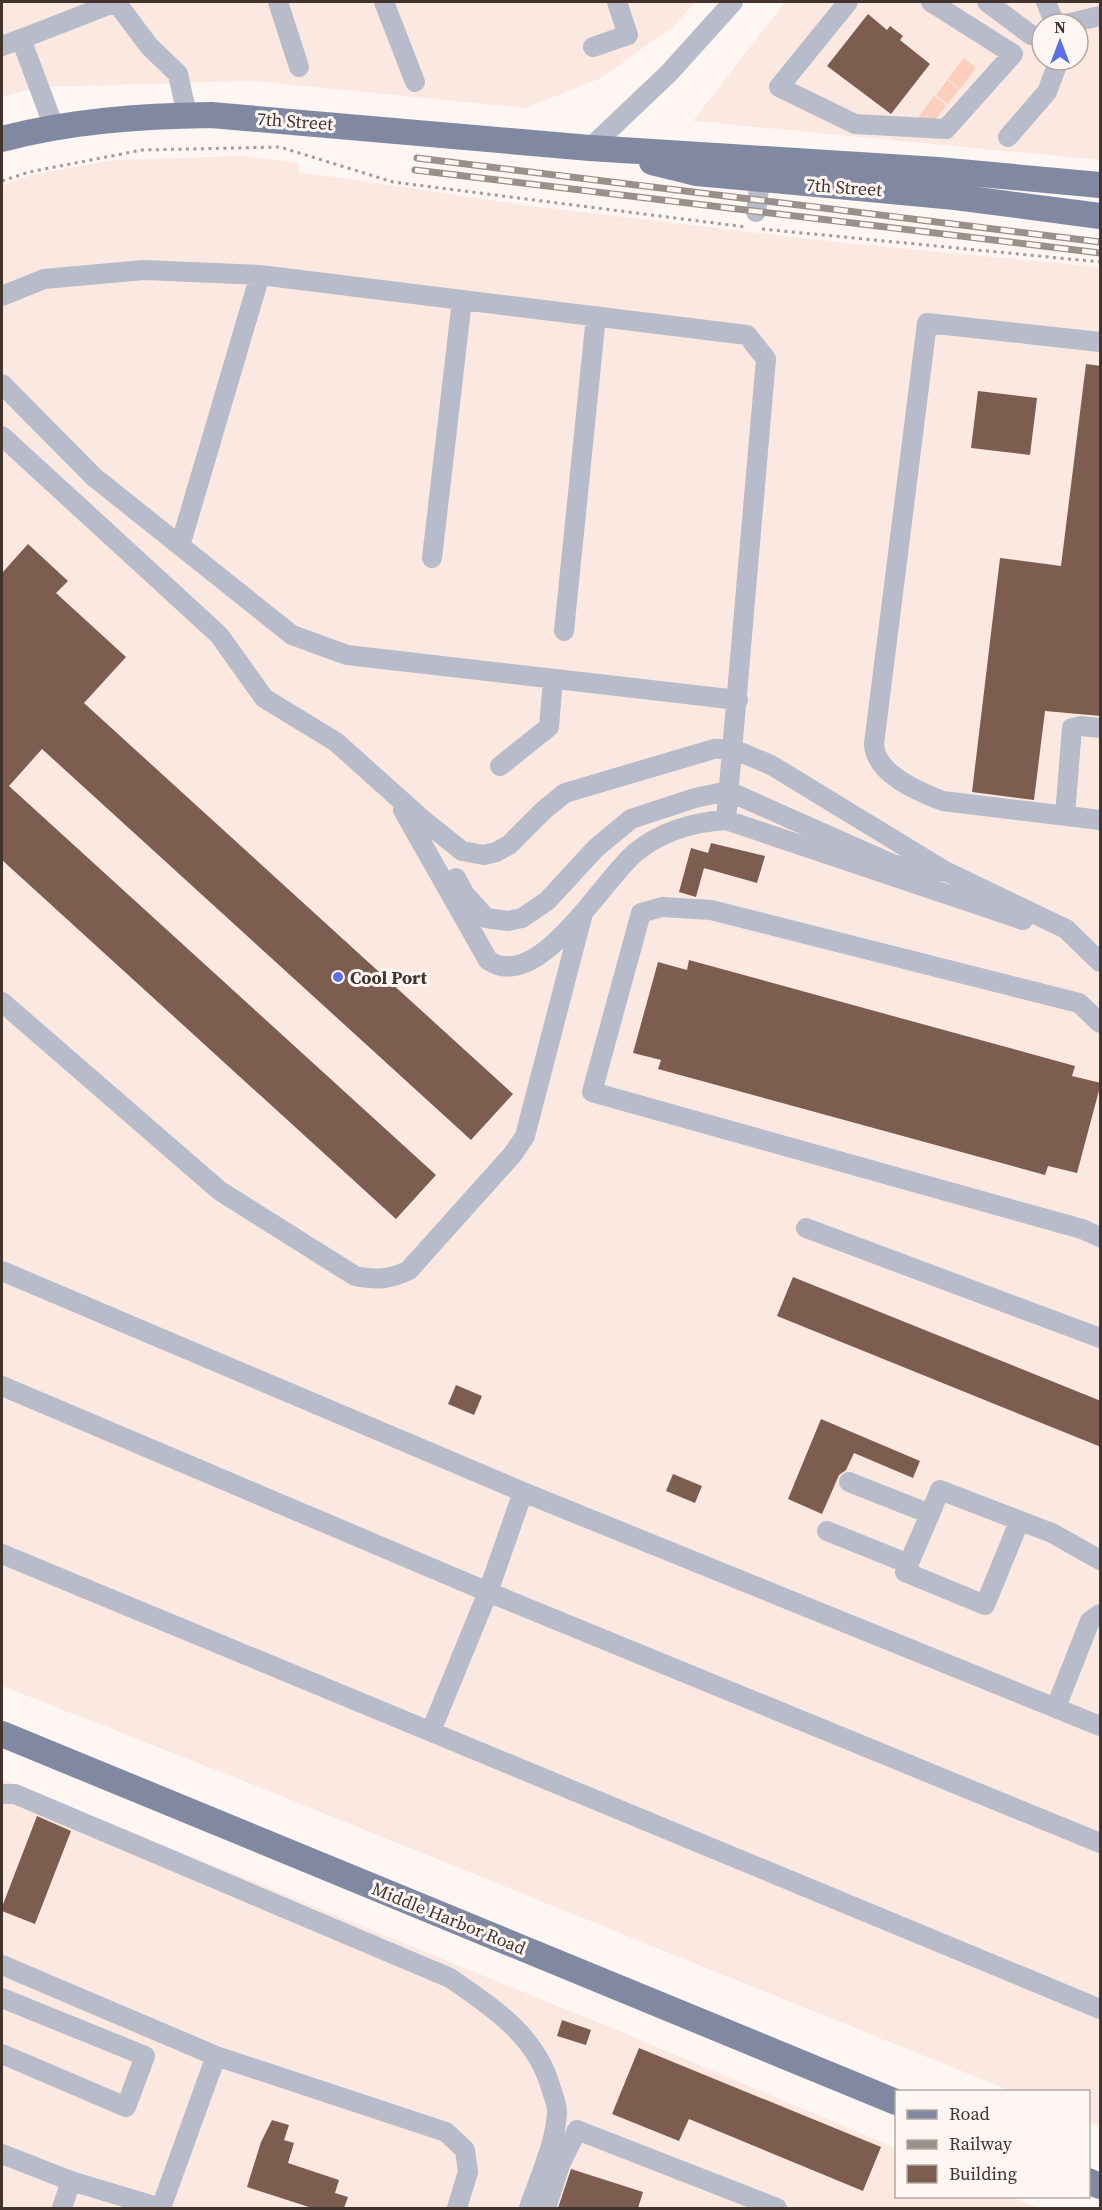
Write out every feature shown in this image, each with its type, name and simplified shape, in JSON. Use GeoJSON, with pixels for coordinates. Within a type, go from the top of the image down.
{"type":"FeatureCollection","features":[{"type":"Feature","properties":{"kind":"main road","name":"7th Street"},"geometry":{"type":"LineString","coordinates":[[2,139],[54,127],[151,116],[187,115],[296,120],[590,148],[938,170],[1101,185]]}},
{"type":"Feature","properties":{"kind":"main road","name":"7th Street"},"geometry":{"type":"LineString","coordinates":[[590,148],[697,173],[955,197],[1101,216]]}},
{"type":"Feature","properties":{"kind":"main road","name":"Middle Harbor Road"},"geometry":{"type":"LineString","coordinates":[[2,1734],[895,2101]]}},
{"type":"Feature","properties":{"kind":"lane"},"geometry":{"type":"LineString","coordinates":[[2,46],[116,2],[149,46],[178,74],[187,115]]}},
{"type":"Feature","properties":{"kind":"lane"},"geometry":{"type":"LineString","coordinates":[[278,2],[299,67]]}},
{"type":"Feature","properties":{"kind":"lane"},"geometry":{"type":"LineString","coordinates":[[384,2],[415,82]]}},
{"type":"Feature","properties":{"kind":"lane"},"geometry":{"type":"LineString","coordinates":[[593,47],[628,34],[616,2]]}},
{"type":"Feature","properties":{"kind":"lane"},"geometry":{"type":"LineString","coordinates":[[590,148],[669,74],[733,2]]}},
{"type":"Feature","properties":{"kind":"lane"},"geometry":{"type":"LineString","coordinates":[[848,2],[779,87],[855,124],[946,129],[1013,54],[1030,39]]}},
{"type":"Feature","properties":{"kind":"lane"},"geometry":{"type":"LineString","coordinates":[[931,2],[1013,54]]}},
{"type":"Feature","properties":{"kind":"lane"},"geometry":{"type":"LineString","coordinates":[[987,2],[1030,29]]}},
{"type":"Feature","properties":{"kind":"lane"},"geometry":{"type":"LineString","coordinates":[[1095,2],[1101,15]]}},
{"type":"Feature","properties":{"kind":"lane"},"geometry":{"type":"LineString","coordinates":[[21,39],[54,127]]}},
{"type":"Feature","properties":{"kind":"lane"},"geometry":{"type":"LineString","coordinates":[[1008,137],[1047,92],[1054,72]]}},
{"type":"Feature","properties":{"kind":"lane"},"geometry":{"type":"LineString","coordinates":[[756,212],[760,180]]}},
{"type":"Feature","properties":{"kind":"lane"},"geometry":{"type":"LineString","coordinates":[[2,296],[44,279],[144,270],[260,275],[747,335],[766,359],[726,820]]}},
{"type":"Feature","properties":{"kind":"lane"},"geometry":{"type":"LineString","coordinates":[[180,546],[260,275]]}},
{"type":"Feature","properties":{"kind":"lane"},"geometry":{"type":"LineString","coordinates":[[432,558],[462,300]]}},
{"type":"Feature","properties":{"kind":"lane"},"geometry":{"type":"LineString","coordinates":[[564,631],[596,316]]}},
{"type":"Feature","properties":{"kind":"lane"},"geometry":{"type":"LineString","coordinates":[[1101,342],[927,323],[874,744],[874,751],[883,766],[923,794],[943,801],[1101,820]]}},
{"type":"Feature","properties":{"kind":"lane"},"geometry":{"type":"LineString","coordinates":[[2,384],[94,477],[292,635],[347,656],[738,700]]}},
{"type":"Feature","properties":{"kind":"lane"},"geometry":{"type":"LineString","coordinates":[[2,436],[210,626],[231,650],[264,698],[336,742],[452,845],[462,851],[483,855],[509,844],[565,793],[714,749],[733,749],[771,765],[945,871],[1048,919],[1086,946],[1101,962]]}},
{"type":"Feature","properties":{"kind":"lane"},"geometry":{"type":"LineString","coordinates":[[500,766],[549,726],[553,679]]}},
{"type":"Feature","properties":{"kind":"lane"},"geometry":{"type":"LineString","coordinates":[[1065,815],[1072,729],[1081,726],[1101,728]]}},
{"type":"Feature","properties":{"kind":"lane"},"geometry":{"type":"LineString","coordinates":[[375,776],[405,812],[488,960],[495,964],[513,968],[532,961],[583,913],[634,854],[651,841],[669,832],[701,823],[726,820],[923,888],[994,909],[1086,946]]}},
{"type":"Feature","properties":{"kind":"lane"},"geometry":{"type":"LineString","coordinates":[[422,819],[464,893],[482,915],[490,920],[508,921],[522,918],[547,901],[596,848],[631,819],[695,798],[729,791],[892,864],[928,873],[945,871]]}},
{"type":"Feature","properties":{"kind":"lane"},"geometry":{"type":"LineString","coordinates":[[1101,1023],[1079,1003],[711,910],[662,907],[641,913],[592,1092],[1082,1229],[1101,1237]]}},
{"type":"Feature","properties":{"kind":"lane"},"geometry":{"type":"LineString","coordinates":[[2,1002],[220,1191],[355,1276],[377,1280],[395,1278],[409,1270],[513,1154],[525,1136],[583,913]]}},
{"type":"Feature","properties":{"kind":"lane"},"geometry":{"type":"LineString","coordinates":[[806,1228],[1101,1338]]}},
{"type":"Feature","properties":{"kind":"lane"},"geometry":{"type":"LineString","coordinates":[[2,1270],[523,1492],[1101,1726]]}},
{"type":"Feature","properties":{"kind":"lane"},"geometry":{"type":"LineString","coordinates":[[2,1386],[488,1592],[1101,1843]]}},
{"type":"Feature","properties":{"kind":"lane"},"geometry":{"type":"LineString","coordinates":[[849,1482],[930,1514]]}},
{"type":"Feature","properties":{"kind":"lane"},"geometry":{"type":"LineString","coordinates":[[1019,1522],[985,1605],[905,1572],[940,1490],[1052,1533],[1101,1560]]}},
{"type":"Feature","properties":{"kind":"lane"},"geometry":{"type":"LineString","coordinates":[[431,1731],[488,1592],[523,1492]]}},
{"type":"Feature","properties":{"kind":"lane"},"geometry":{"type":"LineString","coordinates":[[827,1531],[909,1564]]}},
{"type":"Feature","properties":{"kind":"lane"},"geometry":{"type":"LineString","coordinates":[[2,1554],[1101,2009]]}},
{"type":"Feature","properties":{"kind":"lane"},"geometry":{"type":"LineString","coordinates":[[1056,1707],[1090,1621],[1101,1614]]}},
{"type":"Feature","properties":{"kind":"lane"},"geometry":{"type":"LineString","coordinates":[[2,1794],[15,1794],[450,1978],[496,2010],[528,2042],[547,2076],[557,2110],[529,2208]]}},
{"type":"Feature","properties":{"kind":"lane"},"geometry":{"type":"LineString","coordinates":[[2,1965],[216,2056],[446,2132],[465,2150],[468,2172],[457,2208]]}},
{"type":"Feature","properties":{"kind":"lane"},"geometry":{"type":"LineString","coordinates":[[2,1998],[145,2056],[126,2107],[2,2054]]}},
{"type":"Feature","properties":{"kind":"lane"},"geometry":{"type":"LineString","coordinates":[[2,2154],[71,2181],[161,2208],[216,2056]]}},
{"type":"Feature","properties":{"kind":"lane"},"geometry":{"type":"LineString","coordinates":[[555,2121],[777,2208]]}},
{"type":"Feature","properties":{"kind":"lane"},"geometry":{"type":"LineString","coordinates":[[546,2208],[560,2165],[577,2130]]}},
{"type":"Feature","properties":{"kind":"lane"},"geometry":{"type":"LineString","coordinates":[[62,2208],[71,2181]]}},
{"type":"Feature","properties":{"kind":"path"},"geometry":{"type":"LineString","coordinates":[[2,181],[29,172],[142,150],[280,147],[393,182],[690,221],[1101,262]]}},
{"type":"Feature","properties":{"kind":"shaded area"},"geometry":{"type":"Polygon","coordinates":[[[2,2],[695,2],[673,27],[599,79],[525,108],[253,81],[40,87],[2,97],[2,2]]]}},
{"type":"Feature","properties":{"kind":"shaded area"},"geometry":{"type":"Polygon","coordinates":[[[785,2],[1100,2],[1100,160],[693,121],[785,2]]]}},
{"type":"Feature","properties":{"kind":"shaded area"},"geometry":{"type":"Polygon","coordinates":[[[964,58],[976,68],[960,89],[948,79],[964,58]]]}},
{"type":"Feature","properties":{"kind":"shaded area"},"geometry":{"type":"Polygon","coordinates":[[[947,80],[959,89],[948,104],[936,95],[947,80]]]}},
{"type":"Feature","properties":{"kind":"shaded area"},"geometry":{"type":"Polygon","coordinates":[[[934,96],[946,105],[931,125],[913,124],[934,96]]]}},
{"type":"Feature","properties":{"kind":"shaded area"},"geometry":{"type":"Polygon","coordinates":[[[241,156],[298,163],[299,172],[530,206],[853,244],[1100,267],[1100,2127],[1090,2122],[1090,2090],[1009,2090],[234,1777],[2,1686],[2,185],[32,175],[113,160],[241,156]]]}},
{"type":"Feature","properties":{"kind":"shaded area"},"geometry":{"type":"Polygon","coordinates":[[[2,1779],[619,2031],[895,2148],[895,2198],[1014,2198],[1039,2208],[2,2208],[2,1779]]]}},
{"type":"Feature","properties":{"kind":"building"},"geometry":{"type":"Polygon","coordinates":[[[868,14],[887,30],[890,26],[903,36],[900,40],[930,64],[891,114],[827,66],[868,14]]]}},
{"type":"Feature","properties":{"kind":"building"},"geometry":{"type":"Polygon","coordinates":[[[1086,364],[1101,366],[1101,716],[1045,711],[1034,800],[972,792],[1000,558],[1061,566],[1086,364]]]}},
{"type":"Feature","properties":{"kind":"building"},"geometry":{"type":"Polygon","coordinates":[[[978,391],[1037,398],[1030,455],[971,448],[978,391]]]}},
{"type":"Feature","properties":{"kind":"building","name":"Cool Port"},"geometry":{"type":"Polygon","coordinates":[[[28,544],[68,581],[56,593],[126,657],[84,703],[513,1094],[471,1140],[42,749],[9,786],[436,1175],[396,1219],[2,860],[2,573],[28,544]]]}},
{"type":"Feature","properties":{"kind":"building"},"geometry":{"type":"Polygon","coordinates":[[[711,843],[765,856],[757,883],[704,868],[696,897],[679,892],[691,848],[708,853],[711,843]]]}},
{"type":"Feature","properties":{"kind":"building"},"geometry":{"type":"Polygon","coordinates":[[[689,960],[1075,1066],[1072,1076],[1101,1083],[1077,1173],[1048,1166],[1045,1175],[658,1069],[661,1060],[633,1053],[658,962],[687,970],[689,960]]]}},
{"type":"Feature","properties":{"kind":"building"},"geometry":{"type":"Polygon","coordinates":[[[793,1277],[1101,1401],[1101,1447],[777,1316],[793,1277]]]}},
{"type":"Feature","properties":{"kind":"building"},"geometry":{"type":"Polygon","coordinates":[[[456,1385],[482,1396],[474,1415],[448,1404],[456,1385]]]}},
{"type":"Feature","properties":{"kind":"building"},"geometry":{"type":"Polygon","coordinates":[[[821,1419],[920,1461],[913,1478],[854,1453],[846,1470],[839,1475],[822,1514],[788,1499],[821,1419]]]}},
{"type":"Feature","properties":{"kind":"building"},"geometry":{"type":"Polygon","coordinates":[[[673,1474],[702,1486],[695,1503],[666,1491],[673,1474]]]}},
{"type":"Feature","properties":{"kind":"building"},"geometry":{"type":"Polygon","coordinates":[[[37,1816],[71,1831],[35,1924],[2,1911],[2,1907],[37,1816]]]}},
{"type":"Feature","properties":{"kind":"building"},"geometry":{"type":"Polygon","coordinates":[[[562,2020],[591,2030],[586,2045],[557,2036],[562,2020]]]}},
{"type":"Feature","properties":{"kind":"building"},"geometry":{"type":"Polygon","coordinates":[[[639,2048],[881,2147],[863,2191],[689,2119],[679,2141],[612,2114],[639,2048]]]}},
{"type":"Feature","properties":{"kind":"building"},"geometry":{"type":"Polygon","coordinates":[[[272,2120],[289,2125],[284,2140],[294,2143],[288,2163],[339,2180],[335,2193],[348,2197],[344,2208],[312,2208],[247,2187],[261,2142],[272,2120]]]}},
{"type":"Feature","properties":{"kind":"building"},"geometry":{"type":"Polygon","coordinates":[[[571,2169],[643,2192],[638,2208],[558,2208],[571,2169]]]}},
{"type":"Feature","properties":{"kind":"railway"},"geometry":{"type":"LineString","coordinates":[[417,158],[1100,242]]}},
{"type":"Feature","properties":{"kind":"railway"},"geometry":{"type":"LineString","coordinates":[[415,170],[1100,253]]}},
{"type":"Feature","properties":{"kind":"place","name":"Cool Port"},"geometry":{"type":"Point","coordinates":[338,977]}}]}
